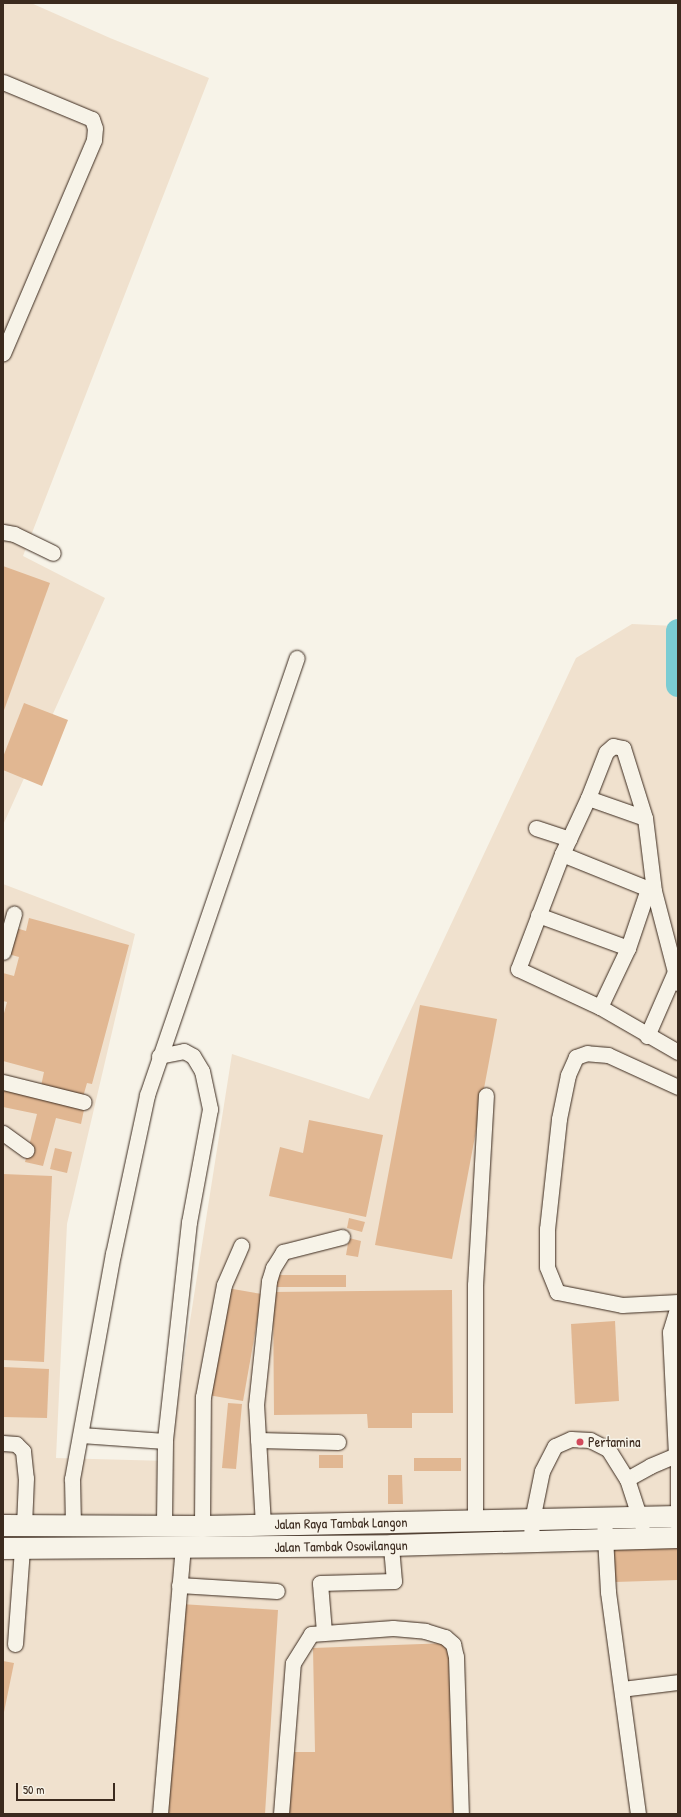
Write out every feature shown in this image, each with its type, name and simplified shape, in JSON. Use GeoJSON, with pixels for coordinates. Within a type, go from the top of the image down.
{"type":"FeatureCollection","features":[{"type":"Feature","properties":{"kind":"highway","name":"Jalan Raya Tambak Langon"},"geometry":{"type":"LineString","coordinates":[[3,1525],[202,1526],[641,1517],[678,1521]]}},
{"type":"Feature","properties":{"kind":"highway","name":"Jalan Tambak Osowilangun"},"geometry":{"type":"LineString","coordinates":[[13,1548],[183,1548],[531,1543],[678,1537]]}},
{"type":"Feature","properties":{"kind":"lane"},"geometry":{"type":"LineString","coordinates":[[3,82],[92,119],[95,128],[94,140],[3,353]]}},
{"type":"Feature","properties":{"kind":"lane"},"geometry":{"type":"LineString","coordinates":[[3,532],[14,534],[53,553]]}},
{"type":"Feature","properties":{"kind":"lane"},"geometry":{"type":"LineString","coordinates":[[73,1525],[72,1479],[113,1254],[147,1094],[297,658]]}},
{"type":"Feature","properties":{"kind":"lane"},"geometry":{"type":"LineString","coordinates":[[647,1036],[676,978],[651,890],[645,818],[623,748],[613,746],[606,752],[588,798],[562,854],[518,969],[600,1007],[647,1036],[678,1052]]}},
{"type":"Feature","properties":{"kind":"lane"},"geometry":{"type":"LineString","coordinates":[[588,798],[645,818]]}},
{"type":"Feature","properties":{"kind":"lane"},"geometry":{"type":"LineString","coordinates":[[536,828],[569,839]]}},
{"type":"Feature","properties":{"kind":"lane"},"geometry":{"type":"LineString","coordinates":[[562,854],[651,890]]}},
{"type":"Feature","properties":{"kind":"lane"},"geometry":{"type":"LineString","coordinates":[[600,1007],[628,948],[651,890]]}},
{"type":"Feature","properties":{"kind":"lane"},"geometry":{"type":"LineString","coordinates":[[3,952],[14,914]]}},
{"type":"Feature","properties":{"kind":"lane"},"geometry":{"type":"LineString","coordinates":[[538,915],[628,948]]}},
{"type":"Feature","properties":{"kind":"lane"},"geometry":{"type":"LineString","coordinates":[[159,1056],[184,1051],[193,1056],[202,1071],[210,1109],[189,1222],[165,1441],[164,1525]]}},
{"type":"Feature","properties":{"kind":"lane"},"geometry":{"type":"LineString","coordinates":[[678,1087],[608,1055],[587,1053],[576,1057],[568,1075],[559,1119],[547,1244],[547,1267],[557,1292],[622,1304],[678,1304],[670,1332],[677,1455],[678,1521]]}},
{"type":"Feature","properties":{"kind":"lane"},"geometry":{"type":"LineString","coordinates":[[3,1082],[84,1102]]}},
{"type":"Feature","properties":{"kind":"lane"},"geometry":{"type":"LineString","coordinates":[[475,1521],[475,1285],[486,1095]]}},
{"type":"Feature","properties":{"kind":"lane"},"geometry":{"type":"LineString","coordinates":[[3,1133],[26,1150]]}},
{"type":"Feature","properties":{"kind":"lane"},"geometry":{"type":"LineString","coordinates":[[263,1525],[256,1405],[269,1281],[273,1268],[283,1252],[342,1237]]}},
{"type":"Feature","properties":{"kind":"lane"},"geometry":{"type":"LineString","coordinates":[[202,1526],[203,1397],[224,1285],[241,1246]]}},
{"type":"Feature","properties":{"kind":"lane"},"geometry":{"type":"LineString","coordinates":[[81,1435],[165,1441]]}},
{"type":"Feature","properties":{"kind":"lane"},"geometry":{"type":"LineString","coordinates":[[531,1543],[532,1520],[542,1471],[555,1446],[571,1439],[590,1440],[608,1449],[626,1480],[641,1517],[643,1538]]}},
{"type":"Feature","properties":{"kind":"lane"},"geometry":{"type":"LineString","coordinates":[[258,1440],[338,1442]]}},
{"type":"Feature","properties":{"kind":"lane"},"geometry":{"type":"LineString","coordinates":[[3,1443],[16,1444],[23,1451],[26,1478],[24,1526]]}},
{"type":"Feature","properties":{"kind":"lane"},"geometry":{"type":"LineString","coordinates":[[626,1480],[650,1466],[677,1455]]}},
{"type":"Feature","properties":{"kind":"lane"},"geometry":{"type":"LineString","coordinates":[[604,1518],[608,1592],[638,1814]]}},
{"type":"Feature","properties":{"kind":"lane"},"geometry":{"type":"LineString","coordinates":[[324,1632],[320,1583],[394,1581],[391,1545]]}},
{"type":"Feature","properties":{"kind":"lane"},"geometry":{"type":"LineString","coordinates":[[13,1548],[15,1644]]}},
{"type":"Feature","properties":{"kind":"lane"},"geometry":{"type":"LineString","coordinates":[[160,1814],[183,1548]]}},
{"type":"Feature","properties":{"kind":"lane"},"geometry":{"type":"LineString","coordinates":[[179,1585],[277,1590]]}},
{"type":"Feature","properties":{"kind":"lane"},"geometry":{"type":"LineString","coordinates":[[281,1814],[293,1663],[311,1634],[393,1628],[425,1631],[445,1637],[453,1644],[456,1657],[462,1814]]}},
{"type":"Feature","properties":{"kind":"lane"},"geometry":{"type":"LineString","coordinates":[[622,1689],[678,1682]]}},
{"type":"Feature","properties":{"kind":"shaded area"},"geometry":{"type":"Polygon","coordinates":[[[3,3],[31,3],[110,38],[209,78],[23,556],[105,598],[3,825],[3,3]]]}},
{"type":"Feature","properties":{"kind":"shaded area"},"geometry":{"type":"Polygon","coordinates":[[[678,617],[678,1814],[3,1814],[3,884],[135,934],[67,1224],[56,1458],[168,1461],[232,1054],[369,1099],[576,658],[632,624],[675,626],[678,617]]]}},
{"type":"Feature","properties":{"kind":"building"},"geometry":{"type":"Polygon","coordinates":[[[3,566],[50,583],[3,713],[3,566]]]}},
{"type":"Feature","properties":{"kind":"building"},"geometry":{"type":"Polygon","coordinates":[[[24,703],[68,720],[42,786],[3,770],[3,757],[24,703]]]}},
{"type":"Feature","properties":{"kind":"building"},"geometry":{"type":"Polygon","coordinates":[[[29,918],[129,945],[92,1084],[87,1083],[83,1097],[41,1086],[44,1072],[3,1061],[3,1017],[7,1002],[3,1001],[3,973],[14,976],[19,957],[8,954],[16,928],[26,931],[29,918]]]}},
{"type":"Feature","properties":{"kind":"building"},"geometry":{"type":"Polygon","coordinates":[[[420,1005],[497,1019],[452,1259],[375,1245],[420,1005]]]}},
{"type":"Feature","properties":{"kind":"building"},"geometry":{"type":"Polygon","coordinates":[[[3,1087],[85,1105],[81,1124],[56,1118],[43,1166],[25,1162],[37,1114],[3,1107],[3,1087]]]}},
{"type":"Feature","properties":{"kind":"building"},"geometry":{"type":"Polygon","coordinates":[[[309,1120],[383,1135],[366,1217],[269,1196],[280,1147],[303,1153],[309,1120]]]}},
{"type":"Feature","properties":{"kind":"building"},"geometry":{"type":"Polygon","coordinates":[[[55,1148],[72,1152],[67,1173],[50,1169],[55,1148]]]}},
{"type":"Feature","properties":{"kind":"building"},"geometry":{"type":"Polygon","coordinates":[[[3,1174],[52,1176],[44,1362],[3,1360],[3,1174]]]}},
{"type":"Feature","properties":{"kind":"building"},"geometry":{"type":"Polygon","coordinates":[[[349,1218],[365,1222],[362,1232],[347,1228],[349,1218]]]}},
{"type":"Feature","properties":{"kind":"building"},"geometry":{"type":"Polygon","coordinates":[[[349,1238],[361,1241],[358,1257],[346,1255],[349,1238]]]}},
{"type":"Feature","properties":{"kind":"building"},"geometry":{"type":"Polygon","coordinates":[[[275,1275],[346,1275],[346,1287],[275,1287],[275,1275]]]}},
{"type":"Feature","properties":{"kind":"building"},"geometry":{"type":"Polygon","coordinates":[[[227,1288],[262,1294],[243,1401],[208,1395],[227,1288]]]}},
{"type":"Feature","properties":{"kind":"building"},"geometry":{"type":"Polygon","coordinates":[[[452,1290],[453,1413],[412,1413],[412,1428],[368,1428],[367,1414],[274,1415],[273,1292],[452,1290]]]}},
{"type":"Feature","properties":{"kind":"building"},"geometry":{"type":"Polygon","coordinates":[[[615,1321],[619,1401],[575,1404],[571,1324],[615,1321]]]}},
{"type":"Feature","properties":{"kind":"building"},"geometry":{"type":"Polygon","coordinates":[[[3,1367],[49,1369],[47,1418],[3,1417],[3,1367]]]}},
{"type":"Feature","properties":{"kind":"building"},"geometry":{"type":"Polygon","coordinates":[[[228,1403],[242,1404],[236,1469],[222,1468],[228,1403]]]}},
{"type":"Feature","properties":{"kind":"building"},"geometry":{"type":"Polygon","coordinates":[[[319,1455],[343,1455],[343,1468],[319,1468],[319,1455]]]}},
{"type":"Feature","properties":{"kind":"building"},"geometry":{"type":"Polygon","coordinates":[[[414,1458],[461,1458],[461,1471],[414,1471],[414,1458]]]}},
{"type":"Feature","properties":{"kind":"building"},"geometry":{"type":"Polygon","coordinates":[[[388,1475],[402,1475],[403,1504],[388,1504],[388,1475]]]}},
{"type":"Feature","properties":{"kind":"building"},"geometry":{"type":"Polygon","coordinates":[[[678,1544],[678,1580],[615,1582],[614,1546],[678,1544]]]}},
{"type":"Feature","properties":{"kind":"building"},"geometry":{"type":"Polygon","coordinates":[[[181,1604],[278,1610],[265,1814],[167,1814],[181,1604]]]}},
{"type":"Feature","properties":{"kind":"building"},"geometry":{"type":"Polygon","coordinates":[[[449,1643],[456,1814],[287,1814],[286,1752],[315,1752],[313,1648],[449,1643]]]}},
{"type":"Feature","properties":{"kind":"building"},"geometry":{"type":"Polygon","coordinates":[[[3,1661],[14,1663],[4,1712],[3,1712],[3,1661]]]}},
{"type":"Feature","properties":{"kind":"waterway"},"geometry":{"type":"LineString","coordinates":[[678,631],[678,685]]}},
{"type":"Feature","properties":{"kind":"place","name":"Pertamina"},"geometry":{"type":"Point","coordinates":[580,1442]}}]}
